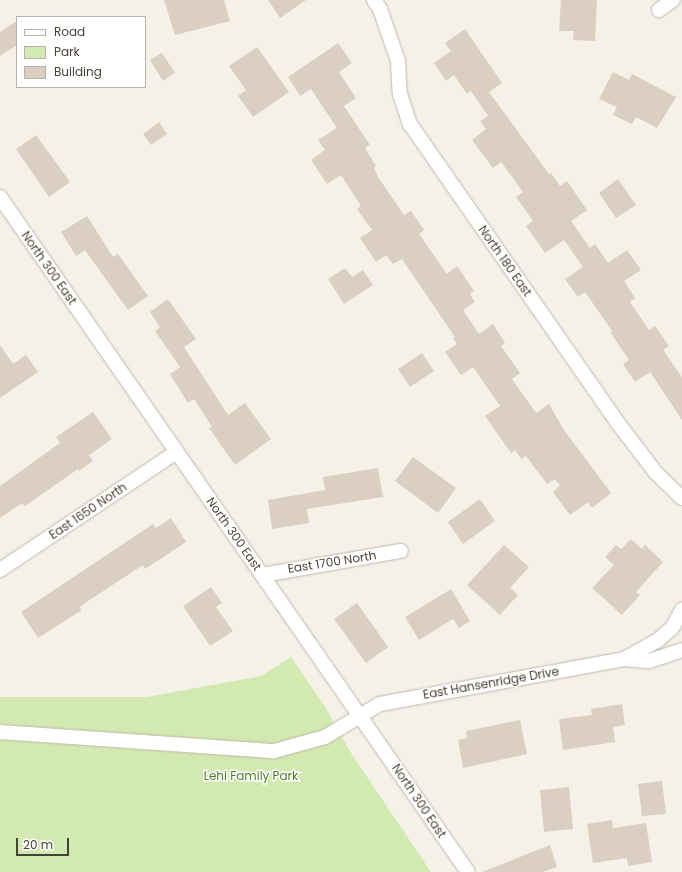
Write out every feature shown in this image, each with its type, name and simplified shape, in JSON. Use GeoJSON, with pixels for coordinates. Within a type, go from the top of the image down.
{"type":"FeatureCollection","features":[{"type":"Feature","properties":{"kind":"street","name":"North 180 East"},"geometry":{"type":"LineString","coordinates":[[374,0],[383,15],[398,61],[400,94],[410,124],[617,422],[656,473],[682,498]]}},
{"type":"Feature","properties":{"kind":"street"},"geometry":{"type":"LineString","coordinates":[[659,10],[674,0]]}},
{"type":"Feature","properties":{"kind":"street","name":"North 300 East"},"geometry":{"type":"LineString","coordinates":[[0,197],[468,872]]}},
{"type":"Feature","properties":{"kind":"street","name":"East 1650 North"},"geometry":{"type":"LineString","coordinates":[[0,570],[176,452]]}},
{"type":"Feature","properties":{"kind":"street","name":"East 1700 North"},"geometry":{"type":"LineString","coordinates":[[263,575],[283,569],[401,551]]}},
{"type":"Feature","properties":{"kind":"street","name":"East Hansenridge Drive"},"geometry":{"type":"LineString","coordinates":[[624,659],[658,640],[672,628],[682,610]]}},
{"type":"Feature","properties":{"kind":"street","name":"East Hansenridge Drive"},"geometry":{"type":"LineString","coordinates":[[0,732],[274,752],[325,738],[380,704],[624,659],[649,661],[682,650]]}},
{"type":"Feature","properties":{"kind":"green space","name":"Lehi Family Park"},"geometry":{"type":"Polygon","coordinates":[[[291,657],[324,705],[351,753],[431,872],[0,872],[0,697],[147,697],[261,676],[291,657]]]}},
{"type":"Feature","properties":{"kind":"building"},"geometry":{"type":"Polygon","coordinates":[[[164,0],[224,0],[230,21],[175,35],[164,0]]]}},
{"type":"Feature","properties":{"kind":"building"},"geometry":{"type":"Polygon","coordinates":[[[268,0],[306,0],[280,18],[268,0]]]}},
{"type":"Feature","properties":{"kind":"building"},"geometry":{"type":"Polygon","coordinates":[[[561,0],[597,0],[595,41],[573,40],[574,31],[559,31],[561,0]]]}},
{"type":"Feature","properties":{"kind":"building"},"geometry":{"type":"Polygon","coordinates":[[[16,22],[16,46],[0,56],[0,32],[16,22]]]}},
{"type":"Feature","properties":{"kind":"building"},"geometry":{"type":"Polygon","coordinates":[[[465,29],[502,83],[489,92],[549,174],[551,173],[560,186],[567,181],[587,210],[571,221],[590,248],[595,244],[608,263],[627,250],[641,270],[624,281],[635,298],[630,302],[649,330],[655,326],[669,346],[663,350],[682,377],[682,420],[650,372],[635,382],[623,364],[629,360],[610,332],[612,331],[585,292],[578,297],[565,279],[583,267],[564,240],[545,253],[526,226],[533,221],[516,197],[523,192],[501,162],[493,168],[472,140],[486,129],[480,121],[488,116],[471,91],[467,94],[454,75],[446,81],[434,63],[451,51],[445,43],[465,29]]]}},
{"type":"Feature","properties":{"kind":"building"},"geometry":{"type":"Polygon","coordinates":[[[338,43],[352,63],[339,72],[356,98],[344,106],[370,145],[365,148],[376,166],[374,168],[378,177],[404,215],[411,211],[424,230],[419,234],[447,274],[457,266],[474,291],[470,294],[475,302],[463,310],[479,334],[493,324],[505,343],[501,346],[520,373],[512,379],[536,413],[549,404],[564,430],[611,493],[592,508],[588,502],[570,515],[553,492],[560,485],[555,479],[547,484],[526,456],[521,459],[515,450],[511,453],[485,416],[500,406],[473,367],[461,375],[445,352],[457,344],[453,338],[455,337],[402,259],[393,264],[386,255],[376,262],[360,238],[372,230],[357,209],[361,206],[341,175],[327,184],[311,160],[325,150],[318,140],[337,128],[311,89],[300,96],[288,77],[338,43]]]}},
{"type":"Feature","properties":{"kind":"building"},"geometry":{"type":"Polygon","coordinates":[[[257,47],[289,92],[253,117],[238,96],[246,90],[229,66],[257,47]]]}},
{"type":"Feature","properties":{"kind":"building"},"geometry":{"type":"Polygon","coordinates":[[[162,53],[175,73],[163,81],[150,60],[162,53]]]}},
{"type":"Feature","properties":{"kind":"building"},"geometry":{"type":"Polygon","coordinates":[[[613,72],[629,80],[632,74],[676,97],[657,128],[636,117],[632,124],[613,115],[617,107],[599,99],[613,72]]]}},
{"type":"Feature","properties":{"kind":"building"},"geometry":{"type":"Polygon","coordinates":[[[159,122],[167,134],[151,145],[143,134],[159,122]]]}},
{"type":"Feature","properties":{"kind":"building"},"geometry":{"type":"Polygon","coordinates":[[[36,135],[70,182],[49,197],[16,149],[36,135]]]}},
{"type":"Feature","properties":{"kind":"building"},"geometry":{"type":"Polygon","coordinates":[[[618,179],[636,205],[616,218],[599,193],[618,179]]]}},
{"type":"Feature","properties":{"kind":"building"},"geometry":{"type":"Polygon","coordinates":[[[87,216],[113,257],[118,254],[148,296],[128,310],[85,250],[76,256],[61,232],[87,216]]]}},
{"type":"Feature","properties":{"kind":"building"},"geometry":{"type":"Polygon","coordinates":[[[345,268],[352,277],[363,270],[373,285],[344,304],[328,279],[345,268]]]}},
{"type":"Feature","properties":{"kind":"building"},"geometry":{"type":"Polygon","coordinates":[[[168,299],[196,339],[184,347],[228,415],[245,403],[271,439],[235,465],[209,428],[212,427],[194,399],[188,403],[170,374],[180,367],[155,331],[160,327],[150,312],[168,299]]]}},
{"type":"Feature","properties":{"kind":"building"},"geometry":{"type":"Polygon","coordinates":[[[0,345],[13,364],[26,355],[38,372],[0,398],[0,345]]]}},
{"type":"Feature","properties":{"kind":"building"},"geometry":{"type":"Polygon","coordinates":[[[422,353],[434,371],[410,387],[398,369],[422,353]]]}},
{"type":"Feature","properties":{"kind":"building"},"geometry":{"type":"Polygon","coordinates":[[[93,412],[112,439],[89,455],[93,461],[79,471],[78,469],[25,506],[22,503],[0,518],[0,486],[60,443],[56,437],[93,412]]]}},
{"type":"Feature","properties":{"kind":"building"},"geometry":{"type":"Polygon","coordinates":[[[413,457],[456,488],[438,513],[395,481],[413,457]]]}},
{"type":"Feature","properties":{"kind":"building"},"geometry":{"type":"Polygon","coordinates":[[[378,468],[383,497],[307,509],[309,523],[272,529],[268,500],[325,490],[323,477],[378,468]]]}},
{"type":"Feature","properties":{"kind":"building"},"geometry":{"type":"Polygon","coordinates":[[[480,499],[495,521],[463,544],[448,522],[480,499]]]}},
{"type":"Feature","properties":{"kind":"building"},"geometry":{"type":"Polygon","coordinates":[[[171,518],[186,542],[145,569],[143,565],[79,607],[82,610],[38,638],[21,612],[153,524],[156,528],[171,518]]]}},
{"type":"Feature","properties":{"kind":"building"},"geometry":{"type":"Polygon","coordinates":[[[631,539],[642,549],[645,545],[663,562],[636,592],[640,595],[622,615],[592,588],[614,565],[605,557],[616,545],[621,549],[631,539]]]}},
{"type":"Feature","properties":{"kind":"building"},"geometry":{"type":"Polygon","coordinates":[[[504,545],[529,567],[510,588],[518,595],[500,615],[467,585],[504,545]]]}},
{"type":"Feature","properties":{"kind":"building"},"geometry":{"type":"Polygon","coordinates":[[[211,587],[222,603],[216,607],[233,631],[210,646],[183,606],[211,587]]]}},
{"type":"Feature","properties":{"kind":"building"},"geometry":{"type":"Polygon","coordinates":[[[451,589],[470,621],[459,628],[453,619],[419,640],[405,617],[451,589]]]}},
{"type":"Feature","properties":{"kind":"building"},"geometry":{"type":"Polygon","coordinates":[[[357,603],[388,647],[366,663],[334,619],[357,603]]]}},
{"type":"Feature","properties":{"kind":"building"},"geometry":{"type":"Polygon","coordinates":[[[622,704],[625,725],[613,727],[615,742],[563,750],[559,719],[592,715],[591,709],[622,704]]]}},
{"type":"Feature","properties":{"kind":"building"},"geometry":{"type":"Polygon","coordinates":[[[520,720],[527,754],[463,768],[458,740],[467,738],[466,731],[520,720]]]}},
{"type":"Feature","properties":{"kind":"building"},"geometry":{"type":"Polygon","coordinates":[[[662,781],[666,814],[642,816],[638,784],[662,781]]]}},
{"type":"Feature","properties":{"kind":"building"},"geometry":{"type":"Polygon","coordinates":[[[569,787],[573,829],[544,832],[540,790],[569,787]]]}},
{"type":"Feature","properties":{"kind":"building"},"geometry":{"type":"Polygon","coordinates":[[[612,820],[613,828],[646,823],[652,862],[628,866],[627,858],[593,863],[587,824],[612,820]]]}},
{"type":"Feature","properties":{"kind":"building"},"geometry":{"type":"Polygon","coordinates":[[[550,845],[557,867],[543,872],[482,872],[550,845]]]}}]}
